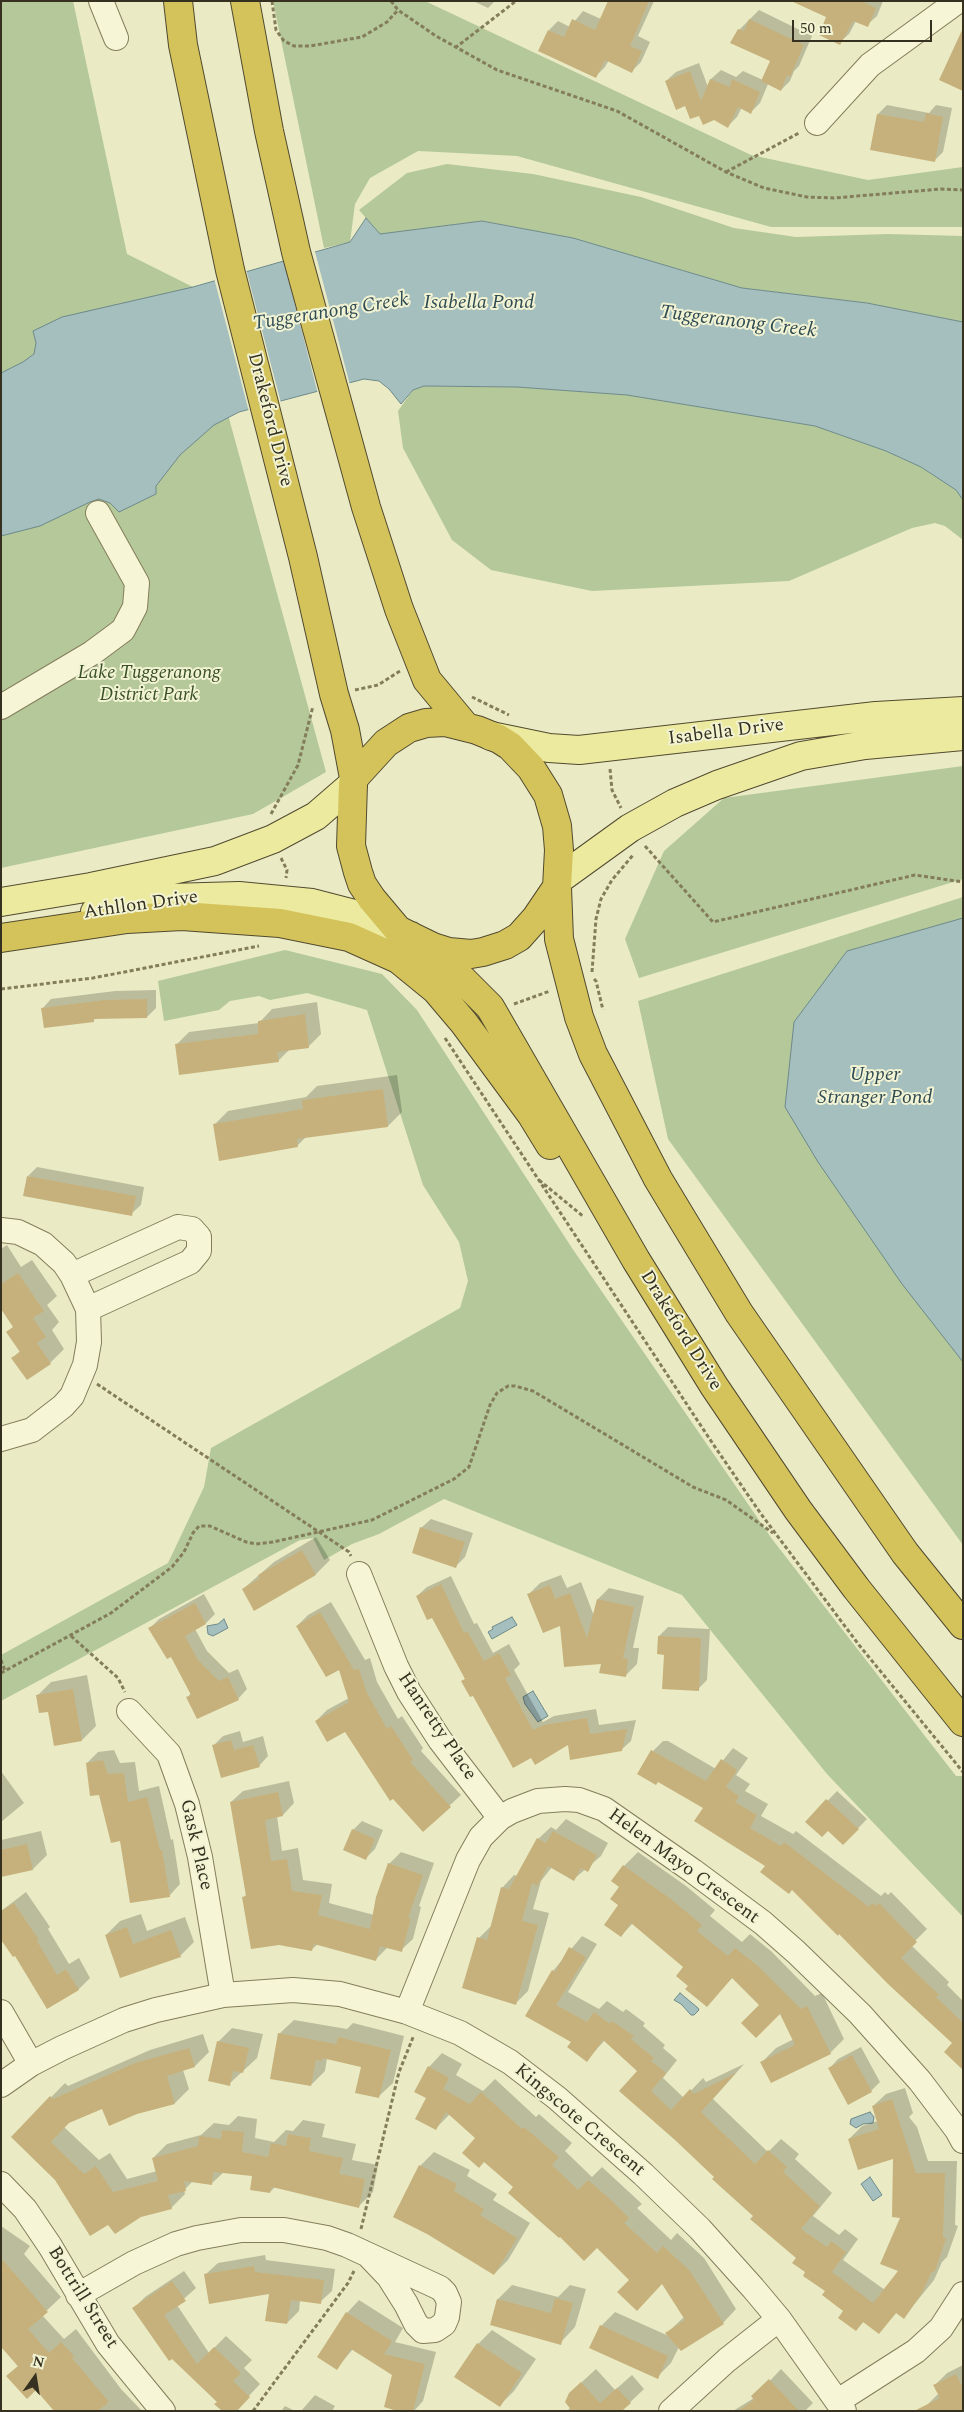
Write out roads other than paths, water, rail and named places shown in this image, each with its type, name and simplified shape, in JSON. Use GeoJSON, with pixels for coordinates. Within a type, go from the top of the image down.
{"type":"FeatureCollection","features":[{"type":"Feature","properties":{"kind":"highway","name":"Drakeford Drive"},"geometry":{"type":"LineString","coordinates":[[178,1],[183,45],[230,270],[270,421],[334,694],[345,730],[353,781],[351,846],[362,884],[372,899],[404,933],[456,973],[490,1007],[636,1260],[714,1386],[798,1510],[886,1627],[963,1722]]}},
{"type":"Feature","properties":{"kind":"highway"},"geometry":{"type":"LineString","coordinates":[[245,1],[269,131],[296,252],[336,404],[366,507],[418,659],[427,680],[478,731]]}},
{"type":"Feature","properties":{"kind":"highway"},"geometry":{"type":"LineString","coordinates":[[353,781],[386,743],[409,728],[426,723],[445,722],[478,731],[510,746],[531,768],[548,795],[557,826],[559,939],[579,1016],[593,1054],[658,1179],[739,1313],[905,1553],[963,1625]]}},
{"type":"Feature","properties":{"kind":"highway"},"geometry":{"type":"LineString","coordinates":[[404,933],[449,952],[471,954],[505,945],[519,937],[536,918],[558,884]]}},
{"type":"Feature","properties":{"kind":"highway"},"geometry":{"type":"LineString","coordinates":[[1,938],[127,919],[182,916],[217,917],[298,926],[349,937],[398,959],[436,990],[462,1021],[531,1114],[608,1233],[636,1260]]}},
{"type":"Feature","properties":{"kind":"main road","name":"Isabella Drive"},"geometry":{"type":"LineString","coordinates":[[478,731],[549,748],[579,750],[876,716],[963,711]]}},
{"type":"Feature","properties":{"kind":"main road","name":"Isabella Drive"},"geometry":{"type":"LineString","coordinates":[[558,884],[637,836],[675,803],[717,784],[802,756],[865,745],[963,736]]}},
{"type":"Feature","properties":{"kind":"main road","name":"Athllon Drive"},"geometry":{"type":"LineString","coordinates":[[1,902],[130,879],[215,861],[273,839],[316,816],[353,781]]}},
{"type":"Feature","properties":{"kind":"main road","name":"Athllon Drive"},"geometry":{"type":"LineString","coordinates":[[1,931],[170,898],[239,896],[312,902],[366,917],[404,933]]}},
{"type":"Feature","properties":{"kind":"street"},"geometry":{"type":"LineString","coordinates":[[101,1],[116,38]]}},
{"type":"Feature","properties":{"kind":"street"},"geometry":{"type":"LineString","coordinates":[[817,123],[870,65],[958,1]]}},
{"type":"Feature","properties":{"kind":"street"},"geometry":{"type":"LineString","coordinates":[[1,707],[92,653],[123,630],[135,607],[137,583],[98,513]]}},
{"type":"Feature","properties":{"kind":"street"},"geometry":{"type":"LineString","coordinates":[[72,1275],[178,1228],[192,1229],[199,1237],[199,1251],[190,1262],[88,1309]]}},
{"type":"Feature","properties":{"kind":"street"},"geometry":{"type":"LineString","coordinates":[[1,1230],[18,1232],[43,1244],[64,1263],[72,1275],[88,1309],[89,1342],[80,1376],[72,1396],[43,1424],[32,1430],[1,1439]]}},
{"type":"Feature","properties":{"kind":"street","name":"Hanretty Place"},"geometry":{"type":"LineString","coordinates":[[359,1574],[396,1666],[409,1692],[440,1740],[500,1818]]}},
{"type":"Feature","properties":{"kind":"street","name":"Gask Place"},"geometry":{"type":"LineString","coordinates":[[130,1711],[169,1754],[187,1804],[200,1857],[222,1995]]}},
{"type":"Feature","properties":{"kind":"street","name":"Helen Mayo Crescent"},"geometry":{"type":"LineString","coordinates":[[407,2012],[468,1860],[481,1837],[500,1818],[538,1801],[579,1800],[604,1809],[693,1871],[770,1929],[860,2014],[920,2081],[952,2123],[963,2141]]}},
{"type":"Feature","properties":{"kind":"street","name":"Kingscote Crescent"},"geometry":{"type":"LineString","coordinates":[[1,2085],[31,2064],[124,2020],[156,2010],[222,1995],[293,1990],[340,1994],[407,2012],[460,2033],[510,2062],[557,2098],[700,2229],[779,2319],[841,2406]]}},
{"type":"Feature","properties":{"kind":"street"},"geometry":{"type":"LineString","coordinates":[[1,2012],[31,2064]]}},
{"type":"Feature","properties":{"kind":"street","name":"Bottrill Street"},"geometry":{"type":"LineString","coordinates":[[1,2184],[25,2209],[50,2246],[108,2344],[163,2411]]}},
{"type":"Feature","properties":{"kind":"street"},"geometry":{"type":"LineString","coordinates":[[78,2295],[134,2263],[176,2244],[241,2230],[284,2230],[327,2238],[365,2254]]}},
{"type":"Feature","properties":{"kind":"street"},"geometry":{"type":"LineString","coordinates":[[841,2406],[916,2351],[941,2328],[963,2294]]}},
{"type":"Feature","properties":{"kind":"street"},"geometry":{"type":"LineString","coordinates":[[671,2411],[726,2360],[779,2319]]}},
{"type":"Feature","properties":{"kind":"water","name":"Isabella Pond"},"geometry":{"type":"Polygon","coordinates":[[[366,218],[380,234],[482,221],[573,238],[742,288],[867,303],[963,322],[963,500],[956,490],[921,467],[886,451],[815,426],[627,395],[517,387],[424,386],[413,390],[401,404],[389,389],[379,381],[364,379],[239,412],[214,425],[180,455],[156,486],[156,494],[119,512],[110,503],[99,499],[40,526],[1,536],[1,373],[34,354],[36,343],[33,331],[62,317],[193,287],[350,242],[366,218]]]}},
{"type":"Feature","properties":{"kind":"water","name":"Upper Stranger Pond"},"geometry":{"type":"Polygon","coordinates":[[[963,918],[963,1362],[902,1284],[818,1162],[785,1107],[794,1022],[847,951],[963,918]]]}},
{"type":"Feature","properties":{"kind":"water"},"geometry":{"type":"Polygon","coordinates":[[[512,1617],[517,1625],[492,1639],[488,1632],[493,1629],[492,1627],[512,1617]]]}},
{"type":"Feature","properties":{"kind":"water"},"geometry":{"type":"Polygon","coordinates":[[[224,1619],[228,1628],[213,1636],[208,1634],[207,1626],[218,1624],[224,1619]]]}},
{"type":"Feature","properties":{"kind":"water"},"geometry":{"type":"Polygon","coordinates":[[[533,1691],[548,1716],[538,1722],[525,1704],[523,1697],[533,1691]]]}},
{"type":"Feature","properties":{"kind":"water"},"geometry":{"type":"Polygon","coordinates":[[[680,1993],[698,2008],[699,2010],[694,2015],[691,2015],[681,2004],[674,2000],[680,1993]]]}},
{"type":"Feature","properties":{"kind":"water"},"geometry":{"type":"Polygon","coordinates":[[[870,2112],[874,2117],[873,2123],[863,2124],[856,2128],[850,2124],[851,2119],[870,2112]]]}},
{"type":"Feature","properties":{"kind":"water"},"geometry":{"type":"Polygon","coordinates":[[[870,2177],[882,2195],[873,2201],[861,2184],[870,2177]]]}},
{"type":"Feature","properties":{"kind":"water label","name":"Tuggeranong Creek"},"geometry":{"type":"Point","coordinates":[331,313]}},
{"type":"Feature","properties":{"kind":"water label","name":"Tuggeranong Creek"},"geometry":{"type":"Point","coordinates":[738,323]}},
{"type":"Feature","properties":{"kind":"park label","name":"Lake Tuggeranong District Park"},"geometry":{"type":"Point","coordinates":[149,685]}}]}
